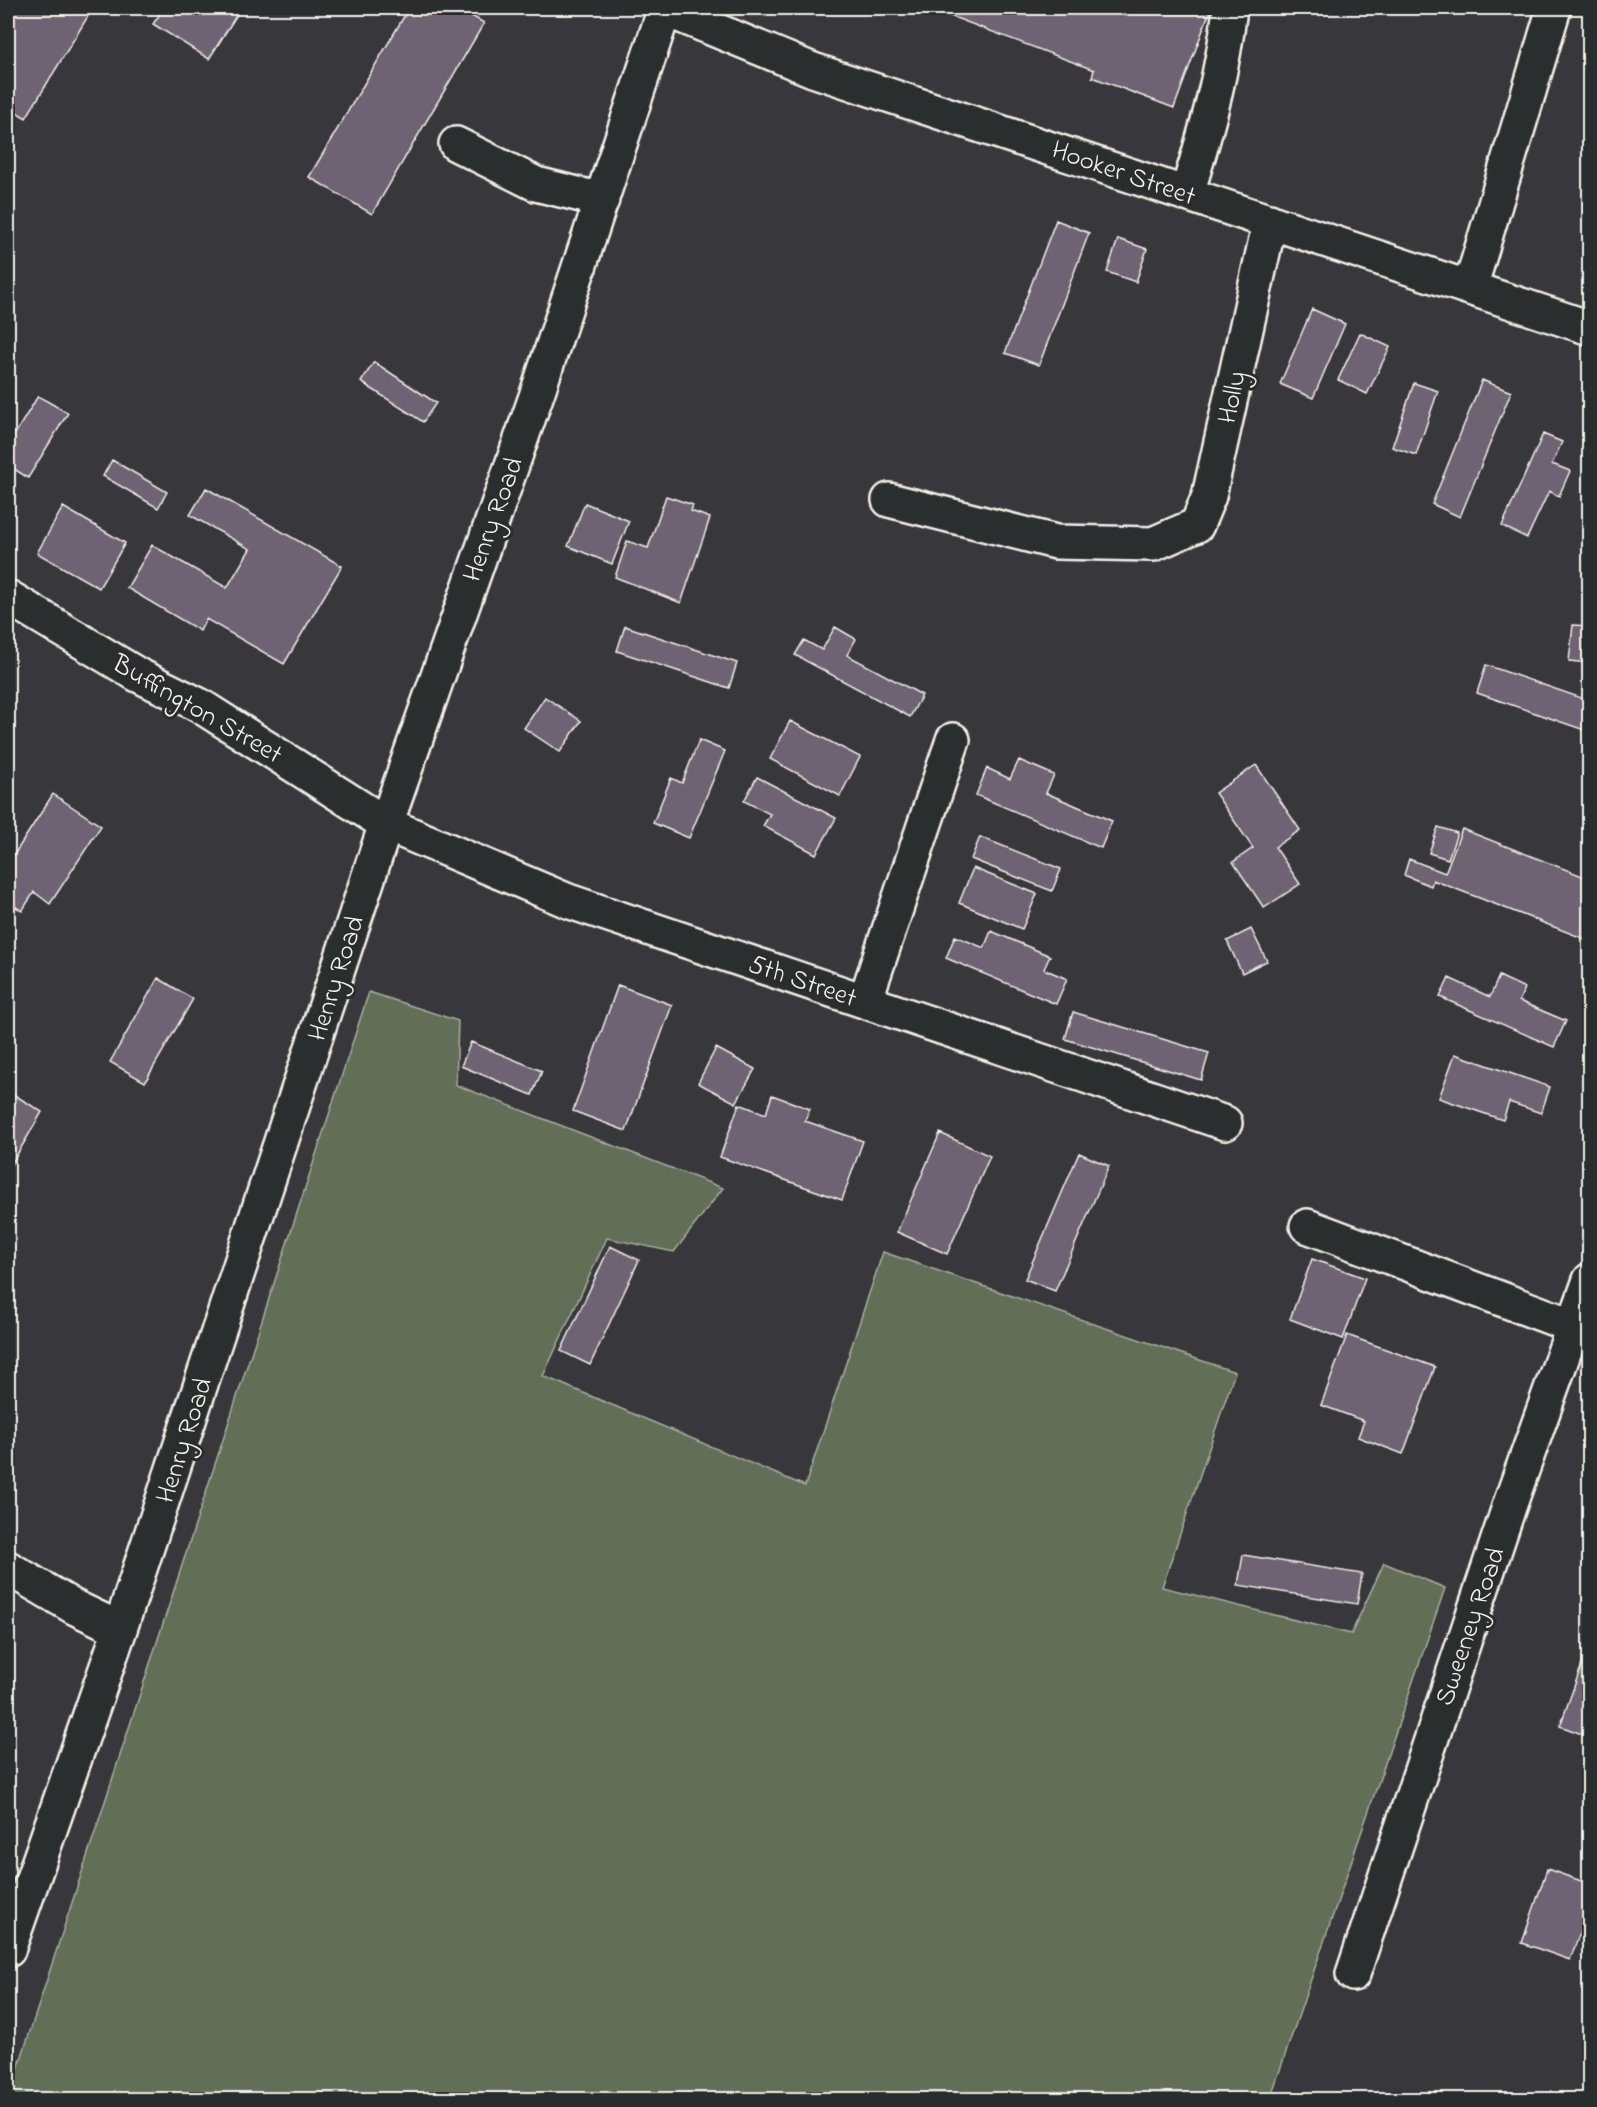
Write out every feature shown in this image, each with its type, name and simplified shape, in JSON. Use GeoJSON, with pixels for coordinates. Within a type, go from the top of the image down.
{"type":"FeatureCollection","features":[{"type":"Feature","properties":{"kind":"street","name":"Hooker Street"},"geometry":{"type":"LineString","coordinates":[[664,8],[813,70],[1590,328]]}},
{"type":"Feature","properties":{"kind":"street","name":"Henry Road"},"geometry":{"type":"LineString","coordinates":[[8,1950],[120,1629],[386,824],[538,391],[664,8]]}},
{"type":"Feature","properties":{"kind":"street"},"geometry":{"type":"LineString","coordinates":[[1188,193],[1212,112],[1226,47],[1230,8]]}},
{"type":"Feature","properties":{"kind":"street"},"geometry":{"type":"LineString","coordinates":[[1470,288],[1554,8]]}},
{"type":"Feature","properties":{"kind":"street"},"geometry":{"type":"LineString","coordinates":[[456,144],[536,184],[602,200]]}},
{"type":"Feature","properties":{"kind":"street","name":"Holly"},"geometry":{"type":"LineString","coordinates":[[889,500],[1056,542],[1154,544],[1197,525],[1209,496],[1270,221]]}},
{"type":"Feature","properties":{"kind":"street","name":"Buffington Street"},"geometry":{"type":"LineString","coordinates":[[8,597],[138,675],[199,705],[386,824]]}},
{"type":"Feature","properties":{"kind":"street"},"geometry":{"type":"LineString","coordinates":[[865,1001],[952,740]]}},
{"type":"Feature","properties":{"kind":"street","name":"5th Street"},"geometry":{"type":"LineString","coordinates":[[386,824],[568,901],[1225,1123]]}},
{"type":"Feature","properties":{"kind":"street"},"geometry":{"type":"LineString","coordinates":[[1307,1226],[1573,1326]]}},
{"type":"Feature","properties":{"kind":"street","name":"Sweeney Road"},"geometry":{"type":"LineString","coordinates":[[1353,1974],[1510,1504],[1590,1280]]}},
{"type":"Feature","properties":{"kind":"street"},"geometry":{"type":"LineString","coordinates":[[8,1568],[74,1607],[120,1629]]}},
{"type":"Feature","properties":{"kind":"green space"},"geometry":{"type":"Polygon","coordinates":[[[369,992],[458,1021],[456,1085],[723,1188],[674,1252],[607,1238],[543,1376],[805,1486],[883,1252],[1235,1372],[1162,1587],[1351,1634],[1384,1563],[1445,1588],[1270,2099],[8,2099],[369,992]]]}},
{"type":"Feature","properties":{"kind":"building"},"geometry":{"type":"Polygon","coordinates":[[[8,8],[93,8],[26,118],[8,107],[8,8]]]}},
{"type":"Feature","properties":{"kind":"building"},"geometry":{"type":"Polygon","coordinates":[[[164,8],[241,8],[209,59],[153,24],[164,8]]]}},
{"type":"Feature","properties":{"kind":"building"},"geometry":{"type":"Polygon","coordinates":[[[409,8],[458,8],[484,23],[372,214],[309,177],[409,8]]]}},
{"type":"Feature","properties":{"kind":"building"},"geometry":{"type":"Polygon","coordinates":[[[929,8],[1211,8],[1174,108],[1092,77],[1094,70],[929,8]]]}},
{"type":"Feature","properties":{"kind":"building"},"geometry":{"type":"Polygon","coordinates":[[[1056,220],[1089,233],[1039,365],[1005,353],[1056,220]]]}},
{"type":"Feature","properties":{"kind":"building"},"geometry":{"type":"Polygon","coordinates":[[[1118,239],[1147,249],[1136,282],[1107,272],[1118,239]]]}},
{"type":"Feature","properties":{"kind":"building"},"geometry":{"type":"Polygon","coordinates":[[[1312,309],[1345,324],[1313,398],[1280,384],[1312,309]]]}},
{"type":"Feature","properties":{"kind":"building"},"geometry":{"type":"Polygon","coordinates":[[[1360,333],[1390,347],[1367,394],[1338,380],[1360,333]]]}},
{"type":"Feature","properties":{"kind":"building"},"geometry":{"type":"Polygon","coordinates":[[[374,362],[436,403],[423,422],[361,382],[374,362]]]}},
{"type":"Feature","properties":{"kind":"building"},"geometry":{"type":"Polygon","coordinates":[[[1482,380],[1511,392],[1460,517],[1432,504],[1482,380]]]}},
{"type":"Feature","properties":{"kind":"building"},"geometry":{"type":"Polygon","coordinates":[[[1414,383],[1438,391],[1416,455],[1392,447],[1414,383]]]}},
{"type":"Feature","properties":{"kind":"building"},"geometry":{"type":"Polygon","coordinates":[[[38,396],[68,413],[28,478],[8,465],[8,445],[38,396]]]}},
{"type":"Feature","properties":{"kind":"building"},"geometry":{"type":"Polygon","coordinates":[[[1543,434],[1562,442],[1552,464],[1570,471],[1559,496],[1549,491],[1527,538],[1502,526],[1543,434]]]}},
{"type":"Feature","properties":{"kind":"building"},"geometry":{"type":"Polygon","coordinates":[[[112,460],[167,492],[158,508],[103,476],[112,460]]]}},
{"type":"Feature","properties":{"kind":"building"},"geometry":{"type":"Polygon","coordinates":[[[206,488],[342,566],[284,664],[206,619],[200,631],[127,588],[152,545],[227,588],[250,549],[190,515],[206,488]]]}},
{"type":"Feature","properties":{"kind":"building"},"geometry":{"type":"Polygon","coordinates":[[[666,496],[693,505],[691,511],[710,518],[681,603],[615,577],[627,541],[648,548],[666,496]]]}},
{"type":"Feature","properties":{"kind":"building"},"geometry":{"type":"Polygon","coordinates":[[[585,503],[629,521],[612,564],[568,546],[585,503]]]}},
{"type":"Feature","properties":{"kind":"building"},"geometry":{"type":"Polygon","coordinates":[[[63,507],[125,543],[99,588],[37,553],[63,507]]]}},
{"type":"Feature","properties":{"kind":"building"},"geometry":{"type":"Polygon","coordinates":[[[1573,625],[1590,626],[1590,663],[1569,661],[1573,625]]]}},
{"type":"Feature","properties":{"kind":"building"},"geometry":{"type":"Polygon","coordinates":[[[625,626],[737,663],[729,688],[617,651],[625,626]]]}},
{"type":"Feature","properties":{"kind":"building"},"geometry":{"type":"Polygon","coordinates":[[[835,627],[856,639],[847,655],[922,695],[910,717],[795,655],[804,640],[822,650],[835,627]]]}},
{"type":"Feature","properties":{"kind":"building"},"geometry":{"type":"Polygon","coordinates":[[[1486,665],[1590,701],[1590,732],[1477,693],[1486,665]]]}},
{"type":"Feature","properties":{"kind":"building"},"geometry":{"type":"Polygon","coordinates":[[[545,697],[581,721],[560,752],[524,728],[545,697]]]}},
{"type":"Feature","properties":{"kind":"building"},"geometry":{"type":"Polygon","coordinates":[[[790,721],[860,757],[840,796],[770,759],[790,721]]]}},
{"type":"Feature","properties":{"kind":"building"},"geometry":{"type":"Polygon","coordinates":[[[699,740],[725,751],[689,838],[653,823],[671,778],[682,783],[699,740]]]}},
{"type":"Feature","properties":{"kind":"building"},"geometry":{"type":"Polygon","coordinates":[[[1019,760],[1054,775],[1046,793],[1112,821],[1101,848],[976,795],[987,768],[1010,779],[1019,760]]]}},
{"type":"Feature","properties":{"kind":"building"},"geometry":{"type":"Polygon","coordinates":[[[1256,765],[1300,830],[1275,847],[1300,884],[1264,908],[1233,862],[1253,848],[1215,793],[1256,765]]]}},
{"type":"Feature","properties":{"kind":"building"},"geometry":{"type":"Polygon","coordinates":[[[757,777],[836,818],[816,854],[763,826],[770,814],[744,801],[757,777]]]}},
{"type":"Feature","properties":{"kind":"building"},"geometry":{"type":"Polygon","coordinates":[[[53,794],[101,826],[50,904],[34,892],[22,911],[8,902],[8,864],[53,794]]]}},
{"type":"Feature","properties":{"kind":"building"},"geometry":{"type":"Polygon","coordinates":[[[1438,827],[1457,833],[1448,859],[1429,853],[1438,827]]]}},
{"type":"Feature","properties":{"kind":"building"},"geometry":{"type":"Polygon","coordinates":[[[1462,829],[1590,879],[1590,941],[1433,880],[1431,886],[1404,875],[1409,859],[1445,873],[1462,829]]]}},
{"type":"Feature","properties":{"kind":"building"},"geometry":{"type":"Polygon","coordinates":[[[980,837],[1061,869],[1052,891],[971,859],[980,837]]]}},
{"type":"Feature","properties":{"kind":"building"},"geometry":{"type":"Polygon","coordinates":[[[973,868],[1037,894],[1022,929],[959,903],[973,868]]]}},
{"type":"Feature","properties":{"kind":"building"},"geometry":{"type":"Polygon","coordinates":[[[1251,929],[1267,961],[1242,973],[1227,941],[1251,929]]]}},
{"type":"Feature","properties":{"kind":"building"},"geometry":{"type":"Polygon","coordinates":[[[991,931],[1050,956],[1044,969],[1067,979],[1056,1004],[946,958],[955,936],[984,948],[991,931]]]}},
{"type":"Feature","properties":{"kind":"building"},"geometry":{"type":"Polygon","coordinates":[[[1499,976],[1525,988],[1519,1001],[1566,1021],[1554,1047],[1440,997],[1449,978],[1490,997],[1499,976]]]}},
{"type":"Feature","properties":{"kind":"building"},"geometry":{"type":"Polygon","coordinates":[[[158,978],[193,999],[145,1082],[110,1062],[158,978]]]}},
{"type":"Feature","properties":{"kind":"building"},"geometry":{"type":"Polygon","coordinates":[[[618,985],[672,1005],[626,1131],[573,1111],[618,985]]]}},
{"type":"Feature","properties":{"kind":"building"},"geometry":{"type":"Polygon","coordinates":[[[1073,1012],[1209,1053],[1201,1080],[1065,1039],[1073,1012]]]}},
{"type":"Feature","properties":{"kind":"building"},"geometry":{"type":"Polygon","coordinates":[[[471,1042],[542,1071],[532,1095],[461,1066],[471,1042]]]}},
{"type":"Feature","properties":{"kind":"building"},"geometry":{"type":"Polygon","coordinates":[[[716,1048],[755,1069],[736,1103],[698,1083],[716,1048]]]}},
{"type":"Feature","properties":{"kind":"building"},"geometry":{"type":"Polygon","coordinates":[[[1455,1054],[1550,1087],[1541,1113],[1509,1102],[1503,1120],[1439,1098],[1455,1054]]]}},
{"type":"Feature","properties":{"kind":"building"},"geometry":{"type":"Polygon","coordinates":[[[8,1091],[42,1112],[8,1170],[8,1091]]]}},
{"type":"Feature","properties":{"kind":"building"},"geometry":{"type":"Polygon","coordinates":[[[772,1095],[810,1109],[805,1121],[863,1141],[842,1200],[720,1157],[739,1104],[766,1114],[772,1095]]]}},
{"type":"Feature","properties":{"kind":"building"},"geometry":{"type":"Polygon","coordinates":[[[940,1133],[990,1156],[947,1254],[897,1232],[940,1133]]]}},
{"type":"Feature","properties":{"kind":"building"},"geometry":{"type":"Polygon","coordinates":[[[1079,1153],[1109,1166],[1055,1291],[1025,1279],[1079,1153]]]}},
{"type":"Feature","properties":{"kind":"building"},"geometry":{"type":"Polygon","coordinates":[[[610,1246],[639,1260],[590,1365],[561,1351],[610,1246]]]}},
{"type":"Feature","properties":{"kind":"building"},"geometry":{"type":"Polygon","coordinates":[[[1312,1259],[1365,1278],[1343,1339],[1290,1319],[1312,1259]]]}},
{"type":"Feature","properties":{"kind":"building"},"geometry":{"type":"Polygon","coordinates":[[[1347,1335],[1435,1367],[1403,1454],[1358,1437],[1364,1421],[1321,1405],[1347,1335]]]}},
{"type":"Feature","properties":{"kind":"building"},"geometry":{"type":"Polygon","coordinates":[[[1243,1555],[1362,1574],[1357,1604],[1238,1585],[1243,1555]]]}},
{"type":"Feature","properties":{"kind":"building"},"geometry":{"type":"Polygon","coordinates":[[[1585,1656],[1590,1657],[1590,1737],[1560,1726],[1585,1656]]]}},
{"type":"Feature","properties":{"kind":"building"},"geometry":{"type":"Polygon","coordinates":[[[1547,1869],[1590,1884],[1590,1904],[1570,1960],[1522,1943],[1547,1869]]]}}]}
